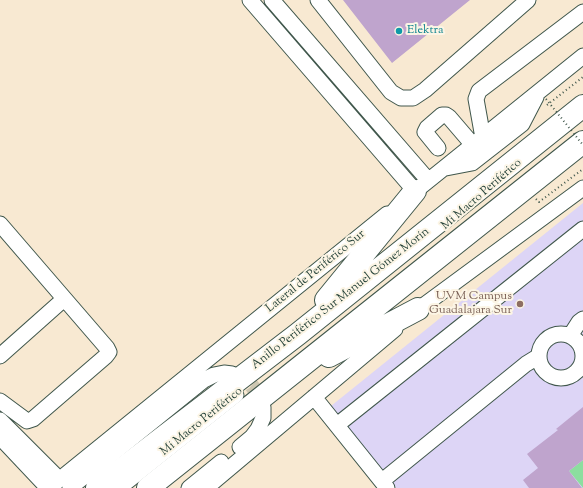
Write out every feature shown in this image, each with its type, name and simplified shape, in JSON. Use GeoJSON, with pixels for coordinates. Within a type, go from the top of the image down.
{"type":"FeatureCollection","features":[{"type":"Feature","properties":{"kind":"highway","name":"Anillo Periférico Sur Manuel Gómez Morín"},"geometry":{"type":"LineString","coordinates":[[97,488],[298,334],[583,106]]}},
{"type":"Feature","properties":{"kind":"highway"},"geometry":{"type":"LineString","coordinates":[[148,488],[583,143]]}},
{"type":"Feature","properties":{"kind":"highway"},"geometry":{"type":"LineString","coordinates":[[298,334],[422,186]]}},
{"type":"Feature","properties":{"kind":"highway"},"geometry":{"type":"LineString","coordinates":[[282,381],[418,309]]}},
{"type":"Feature","properties":{"kind":"street"},"geometry":{"type":"LineString","coordinates":[[250,0],[422,186]]}},
{"type":"Feature","properties":{"kind":"street"},"geometry":{"type":"LineString","coordinates":[[272,0],[422,186]]}},
{"type":"Feature","properties":{"kind":"street"},"geometry":{"type":"LineString","coordinates":[[318,0],[391,92],[401,98],[413,98],[425,90],[528,0]]}},
{"type":"Feature","properties":{"kind":"street"},"geometry":{"type":"LineString","coordinates":[[478,142],[476,98],[479,91],[583,12]]}},
{"type":"Feature","properties":{"kind":"street","name":"Lateral de Periférico Sur"},"geometry":{"type":"LineString","coordinates":[[56,486],[443,168],[542,96],[583,56]]}},
{"type":"Feature","properties":{"kind":"street"},"geometry":{"type":"LineString","coordinates":[[443,168],[472,163],[522,124],[542,96]]}},
{"type":"Feature","properties":{"kind":"street","name":"Mi Macro Periférico"},"geometry":{"type":"LineString","coordinates":[[119,488],[432,238],[503,176],[583,113]]}},
{"type":"Feature","properties":{"kind":"street"},"geometry":{"type":"LineString","coordinates":[[438,148],[426,132],[427,128],[442,115],[449,117],[478,142]]}},
{"type":"Feature","properties":{"kind":"street","name":"Mi Macro Periférico"},"geometry":{"type":"LineString","coordinates":[[133,488],[431,249],[518,185],[583,133]]}},
{"type":"Feature","properties":{"kind":"street"},"geometry":{"type":"LineString","coordinates":[[206,488],[418,309],[583,188]]}},
{"type":"Feature","properties":{"kind":"street"},"geometry":{"type":"LineString","coordinates":[[0,224],[109,352],[33,419],[27,421],[0,401]]}},
{"type":"Feature","properties":{"kind":"street"},"geometry":{"type":"LineString","coordinates":[[337,425],[583,229]]}},
{"type":"Feature","properties":{"kind":"street"},"geometry":{"type":"LineString","coordinates":[[0,356],[64,299]]}},
{"type":"Feature","properties":{"kind":"street"},"geometry":{"type":"LineString","coordinates":[[570,336],[579,322],[583,319]]}},
{"type":"Feature","properties":{"kind":"street"},"geometry":{"type":"LineString","coordinates":[[556,334],[563,334],[576,340],[581,346],[583,360],[576,372],[562,378],[548,374],[540,363],[539,356],[540,348],[549,337],[556,334]]}},
{"type":"Feature","properties":{"kind":"street"},"geometry":{"type":"LineString","coordinates":[[314,397],[384,485],[526,364],[539,356]]}},
{"type":"Feature","properties":{"kind":"street"},"geometry":{"type":"LineString","coordinates":[[56,486],[204,380],[214,375],[224,373],[232,374]]}},
{"type":"Feature","properties":{"kind":"street"},"geometry":{"type":"LineString","coordinates":[[189,488],[252,437],[263,418],[263,407]]}},
{"type":"Feature","properties":{"kind":"street"},"geometry":{"type":"LineString","coordinates":[[0,420],[56,486]]}},
{"type":"Feature","properties":{"kind":"street"},"geometry":{"type":"LineString","coordinates":[[0,437],[56,486]]}},
{"type":"Feature","properties":{"kind":"path"},"geometry":{"type":"LineString","coordinates":[[547,105],[583,77]]}},
{"type":"Feature","properties":{"kind":"path"},"geometry":{"type":"LineString","coordinates":[[542,96],[583,143]]}},
{"type":"Feature","properties":{"kind":"shaded area","name":"UVM Campus Guadalajara Sur"},"geometry":{"type":"Polygon","coordinates":[[[583,203],[583,488],[396,488],[331,406],[583,203]]]}},
{"type":"Feature","properties":{"kind":"green space"},"geometry":{"type":"Polygon","coordinates":[[[583,460],[583,488],[569,471],[583,460]]]}},
{"type":"Feature","properties":{"kind":"building","name":"Elektra"},"geometry":{"type":"Polygon","coordinates":[[[343,0],[470,0],[392,63],[343,0]]]}},
{"type":"Feature","properties":{"kind":"building"},"geometry":{"type":"Polygon","coordinates":[[[583,407],[583,460],[569,471],[582,488],[529,488],[523,480],[538,468],[527,454],[558,430],[556,429],[583,407]]]}},
{"type":"Feature","properties":{"kind":"tunnel"},"geometry":{"type":"LineString","coordinates":[[232,374],[241,377],[252,386],[263,407]]}},
{"type":"Feature","properties":{"kind":"place","name":"Elektra"},"geometry":{"type":"Point","coordinates":[399,31]}},
{"type":"Feature","properties":{"kind":"place","name":"UVM Campus Guadalajara Sur"},"geometry":{"type":"Point","coordinates":[520,304]}}]}
